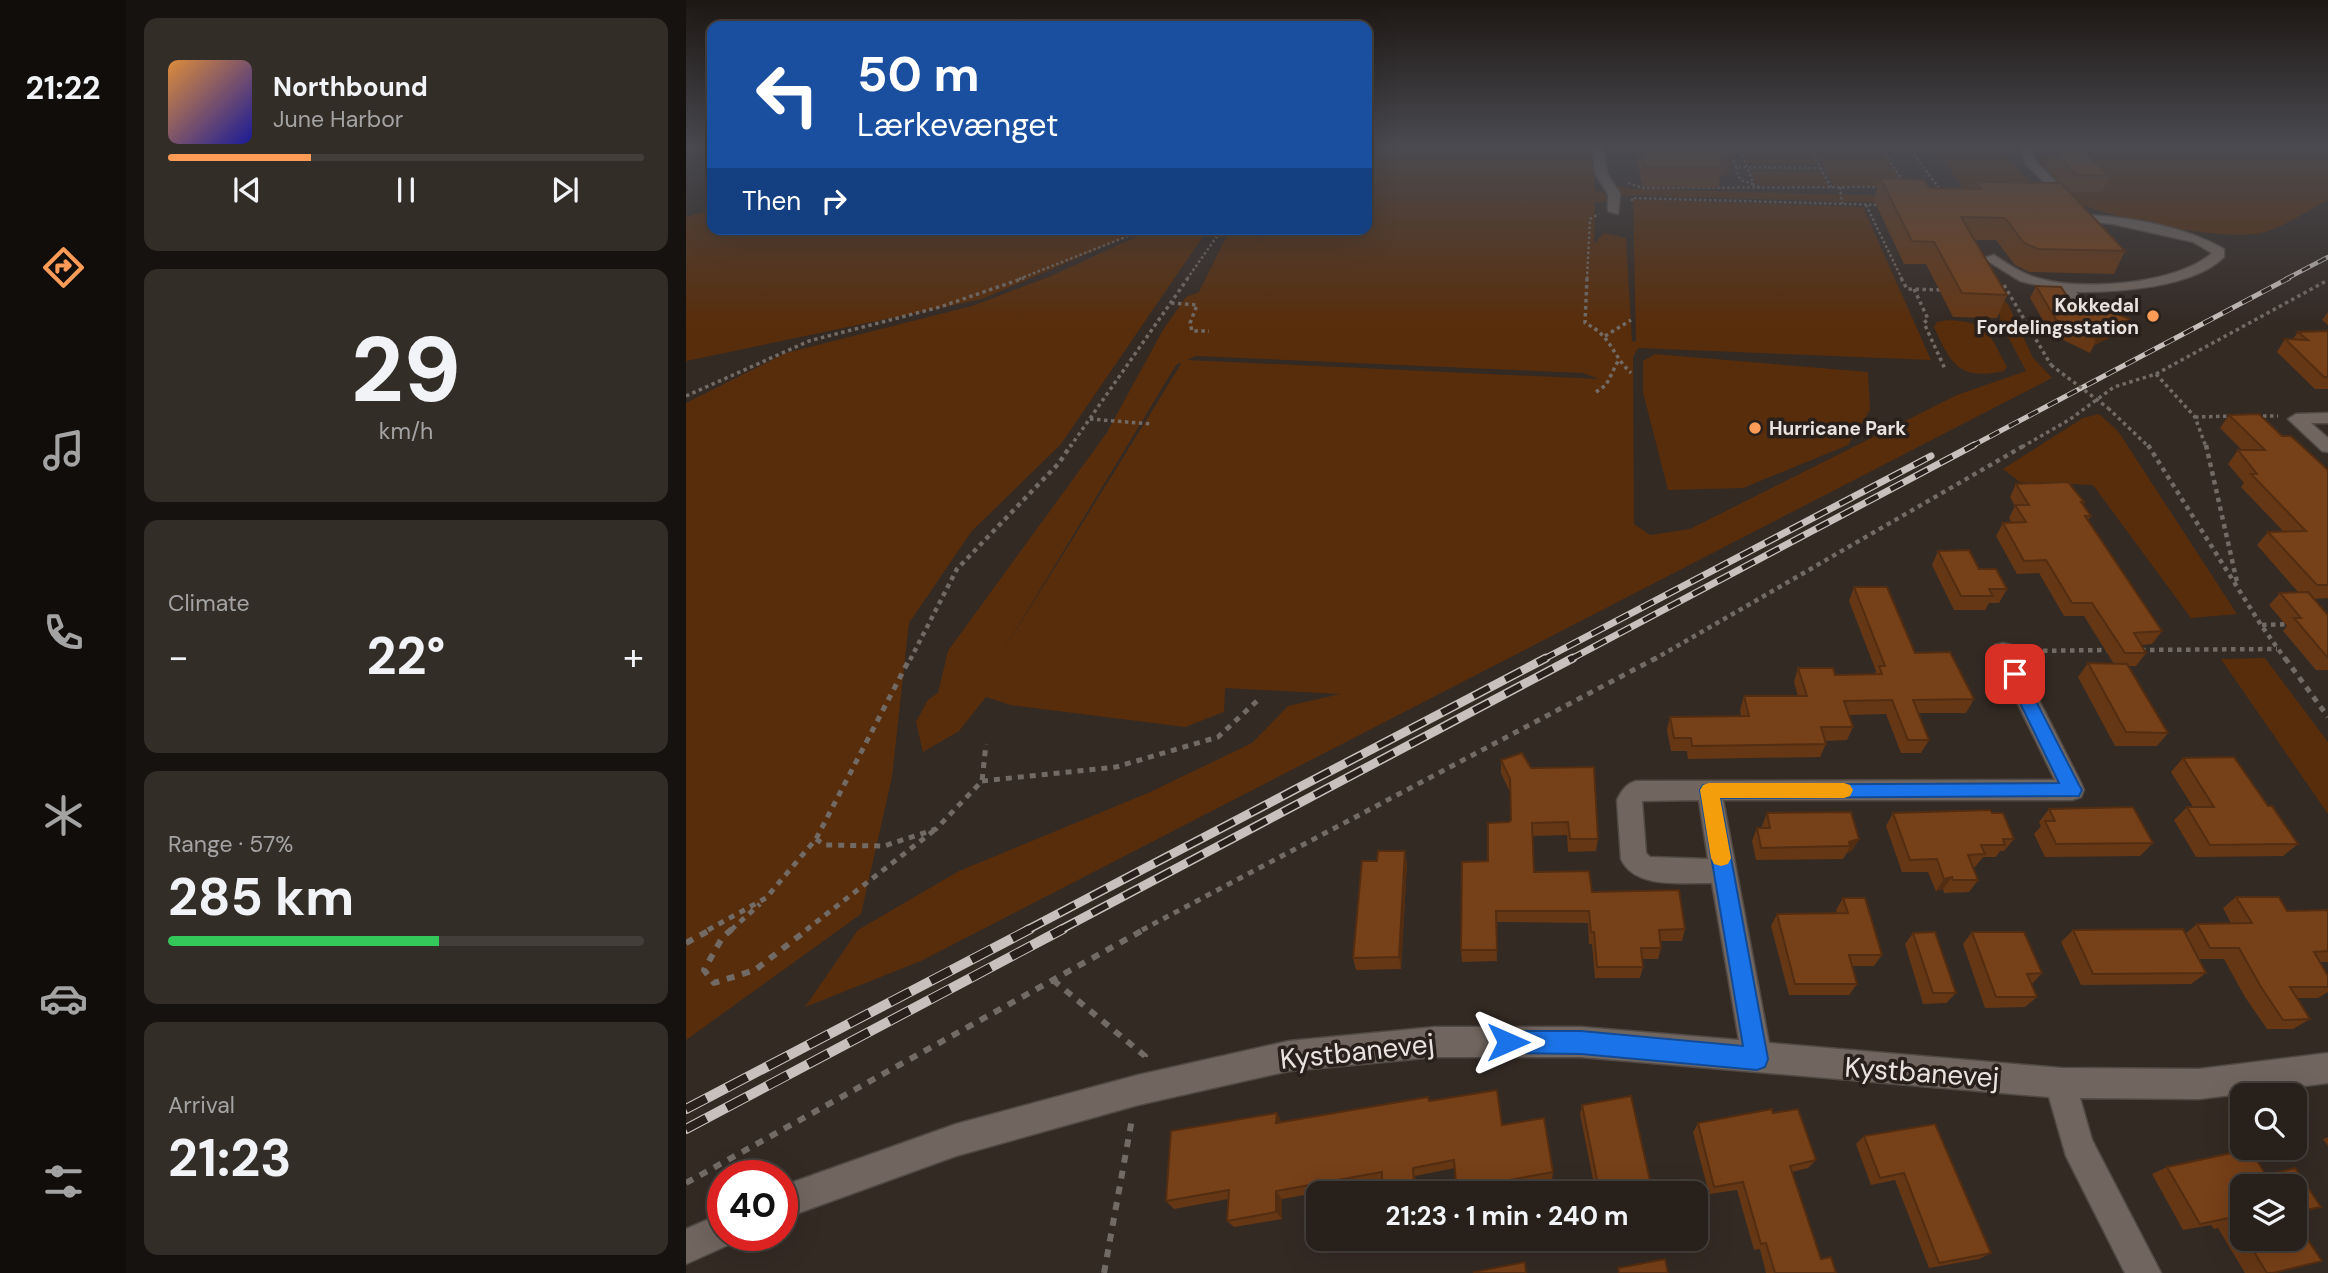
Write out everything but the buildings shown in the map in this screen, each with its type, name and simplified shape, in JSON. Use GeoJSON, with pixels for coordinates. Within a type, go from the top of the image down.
{"type":"FeatureCollection","features":[{"type":"Feature","properties":{"kind":"street"},"geometry":{"type":"LineString","coordinates":[[1989,258],[2014,274],[2049,285],[2065,286],[2131,284],[2175,277],[2218,257],[2219,252],[2197,239],[2136,225],[2086,218],[2073,205]]}},
{"type":"Feature","properties":{"kind":"street"},"geometry":{"type":"LineString","coordinates":[[2065,286],[2085,315]]}},
{"type":"Feature","properties":{"kind":"street"},"geometry":{"type":"LineString","coordinates":[[2296,419],[2328,418]]}},
{"type":"Feature","properties":{"kind":"street"},"geometry":{"type":"LineString","coordinates":[[2296,419],[2328,447]]}},
{"type":"Feature","properties":{"kind":"street"},"geometry":{"type":"LineString","coordinates":[[1724,872],[1645,868],[1634,859],[1629,800],[1636,791],[2072,790],[2003,651]]}},
{"type":"Feature","properties":{"kind":"street"},"geometry":{"type":"LineString","coordinates":[[1709,790],[1757,1059]]}},
{"type":"Feature","properties":{"kind":"street","name":"Kystbanevej"},"geometry":{"type":"LineString","coordinates":[[798,1197],[957,1140],[1138,1090],[1289,1056],[1435,1042],[1581,1042],[2061,1083],[2199,1084],[2328,1068]]}},
{"type":"Feature","properties":{"kind":"street"},"geometry":{"type":"LineString","coordinates":[[2061,1083],[2077,1145],[2144,1273]]}},
{"type":"Feature","properties":{"kind":"street"},"geometry":{"type":"LineString","coordinates":[[686,1247],[707,1237]]}},
{"type":"Feature","properties":{"kind":"path"},"geometry":{"type":"LineString","coordinates":[[1630,373],[1618,361],[1605,336],[1585,323],[1590,219],[1614,208],[1632,209],[1632,205]]}},
{"type":"Feature","properties":{"kind":"path"},"geometry":{"type":"LineString","coordinates":[[1866,205],[1907,289],[1954,290]]}},
{"type":"Feature","properties":{"kind":"path"},"geometry":{"type":"LineString","coordinates":[[1877,205],[1893,206]]}},
{"type":"Feature","properties":{"kind":"path"},"geometry":{"type":"LineString","coordinates":[[686,396],[809,341],[940,307],[1060,265],[1132,235]]}},
{"type":"Feature","properties":{"kind":"path"},"geometry":{"type":"LineString","coordinates":[[986,744],[982,781],[936,830],[755,970],[714,983],[704,970],[722,938],[766,898],[816,839],[957,569],[1059,463],[1218,235]]}},
{"type":"Feature","properties":{"kind":"path"},"geometry":{"type":"LineString","coordinates":[[1989,258],[2051,365],[2108,408],[2148,445],[2261,625],[2328,718]]}},
{"type":"Feature","properties":{"kind":"path"},"geometry":{"type":"LineString","coordinates":[[686,1183],[1167,916],[1623,677],[2069,420],[2114,387],[2156,374],[2328,280]]}},
{"type":"Feature","properties":{"kind":"path"},"geometry":{"type":"LineString","coordinates":[[1914,289],[1928,319],[1924,323],[1945,369]]}},
{"type":"Feature","properties":{"kind":"path"},"geometry":{"type":"LineString","coordinates":[[1170,303],[1197,305],[1191,323],[1192,331],[1209,331]]}},
{"type":"Feature","properties":{"kind":"path"},"geometry":{"type":"LineString","coordinates":[[1605,336],[1631,320]]}},
{"type":"Feature","properties":{"kind":"path"},"geometry":{"type":"LineString","coordinates":[[1596,392],[1606,385],[1618,361]]}},
{"type":"Feature","properties":{"kind":"path"},"geometry":{"type":"LineString","coordinates":[[2156,374],[2195,417],[2204,437],[2238,587]]}},
{"type":"Feature","properties":{"kind":"path"},"geometry":{"type":"LineString","coordinates":[[2195,417],[2234,416]]}},
{"type":"Feature","properties":{"kind":"path"},"geometry":{"type":"LineString","coordinates":[[2247,416],[2296,419]]}},
{"type":"Feature","properties":{"kind":"path"},"geometry":{"type":"LineString","coordinates":[[1090,419],[1151,424]]}},
{"type":"Feature","properties":{"kind":"path"},"geometry":{"type":"LineString","coordinates":[[2261,625],[2301,624]]}},
{"type":"Feature","properties":{"kind":"path"},"geometry":{"type":"LineString","coordinates":[[2140,650],[2277,649]]}},
{"type":"Feature","properties":{"kind":"path"},"geometry":{"type":"LineString","coordinates":[[2003,651],[2113,650]]}},
{"type":"Feature","properties":{"kind":"path"},"geometry":{"type":"LineString","coordinates":[[982,781],[1116,768],[1218,737],[1258,699]]}},
{"type":"Feature","properties":{"kind":"path"},"geometry":{"type":"LineString","coordinates":[[816,839],[825,845],[884,846],[936,830]]}},
{"type":"Feature","properties":{"kind":"path"},"geometry":{"type":"LineString","coordinates":[[686,943],[766,898]]}},
{"type":"Feature","properties":{"kind":"path"},"geometry":{"type":"LineString","coordinates":[[1053,980],[1144,1056],[1104,1273]]}},
{"type":"Feature","properties":{"kind":"shaded area"},"geometry":{"type":"Polygon","coordinates":[[[1372,205],[1595,205],[1594,244],[1604,233],[1626,238],[1632,342],[1636,341],[1633,205],[1863,207],[1931,360],[1638,348],[1633,357],[1634,524],[1650,535],[1690,529],[1957,395],[2026,371],[2002,325],[1994,293],[2008,304],[2033,358],[2052,378],[921,961],[805,1007],[858,930],[959,871],[1148,793],[1252,743],[1288,706],[1340,694],[1225,688],[1224,712],[1185,727],[1011,705],[986,697],[959,731],[923,752],[916,722],[928,700],[938,693],[948,651],[1106,434],[1163,330],[1186,297],[1199,292],[1227,235],[1259,235],[1255,244],[1260,235],[1372,235],[1372,205]],[[1196,356],[1187,360],[1599,379],[1583,373],[1196,356]],[[1181,364],[1176,365],[997,661],[1181,364]]]}},
{"type":"Feature","properties":{"kind":"shaded area"},"geometry":{"type":"Polygon","coordinates":[[[2318,205],[2273,229],[2247,235],[2166,227],[2086,206],[2318,205]]]}},
{"type":"Feature","properties":{"kind":"shaded area"},"geometry":{"type":"Polygon","coordinates":[[[707,211],[707,235],[1131,235],[982,299],[686,361],[686,217],[707,211]]]}},
{"type":"Feature","properties":{"kind":"shaded area"},"geometry":{"type":"Polygon","coordinates":[[[1140,235],[1204,235],[1061,444],[971,532],[909,623],[892,777],[861,914],[686,1040],[686,403],[786,353],[972,306],[1051,276],[1140,235]]]}},
{"type":"Feature","properties":{"kind":"shaded area"},"geometry":{"type":"Polygon","coordinates":[[[1948,320],[1972,323],[1986,332],[2007,367],[2004,371],[1976,374],[1958,367],[1934,327],[1937,322],[1948,320]]]}},
{"type":"Feature","properties":{"kind":"shaded area","name":"Hurricane Park"},"geometry":{"type":"Polygon","coordinates":[[[1655,354],[1868,372],[1870,410],[1848,445],[1743,488],[1668,490],[1643,392],[1643,361],[1655,354]]]}},
{"type":"Feature","properties":{"kind":"shaded area"},"geometry":{"type":"Polygon","coordinates":[[[2099,414],[2118,431],[2237,614],[2191,618],[2093,485],[2020,482],[2003,469],[2083,418],[2099,414]]]}},
{"type":"Feature","properties":{"kind":"shaded area"},"geometry":{"type":"Polygon","coordinates":[[[2265,658],[2328,742],[2328,814],[2221,659],[2265,658]]]}},
{"type":"Feature","properties":{"kind":"railway"},"geometry":{"type":"LineString","coordinates":[[2286,279],[2328,257]]}},
{"type":"Feature","properties":{"kind":"railway"},"geometry":{"type":"LineString","coordinates":[[1970,447],[2289,278]]}},
{"type":"Feature","properties":{"kind":"railway"},"geometry":{"type":"LineString","coordinates":[[1569,660],[1974,445]]}},
{"type":"Feature","properties":{"kind":"railway"},"geometry":{"type":"LineString","coordinates":[[1542,660],[1931,456]]}},
{"type":"Feature","properties":{"kind":"railway"},"geometry":{"type":"LineString","coordinates":[[1027,930],[1546,658]]}},
{"type":"Feature","properties":{"kind":"railway"},"geometry":{"type":"LineString","coordinates":[[1060,930],[1573,658]]}},
{"type":"Feature","properties":{"kind":"railway"},"geometry":{"type":"LineString","coordinates":[[686,1109],[1030,929]]}},
{"type":"Feature","properties":{"kind":"railway"},"geometry":{"type":"LineString","coordinates":[[686,1129],[1063,929]]}},
{"type":"Feature","properties":{"kind":"slow traffic"},"geometry":{"type":"LineString","coordinates":[[1721,858],[1709,790],[1844,790]]}},
{"type":"Feature","properties":{"kind":"place","name":"Kokkedal Fordelingsstation"},"geometry":{"type":"Point","coordinates":[2153,316]}},
{"type":"Feature","properties":{"kind":"place","name":"Hurricane Park"},"geometry":{"type":"Point","coordinates":[1755,428]}},
{"type":"Feature","properties":{"kind":"route"},"geometry":{"type":"LineString","coordinates":[[1508,1042],[1581,1042],[1757,1059],[1709,790],[2072,790],[2015,674]]}}]}
